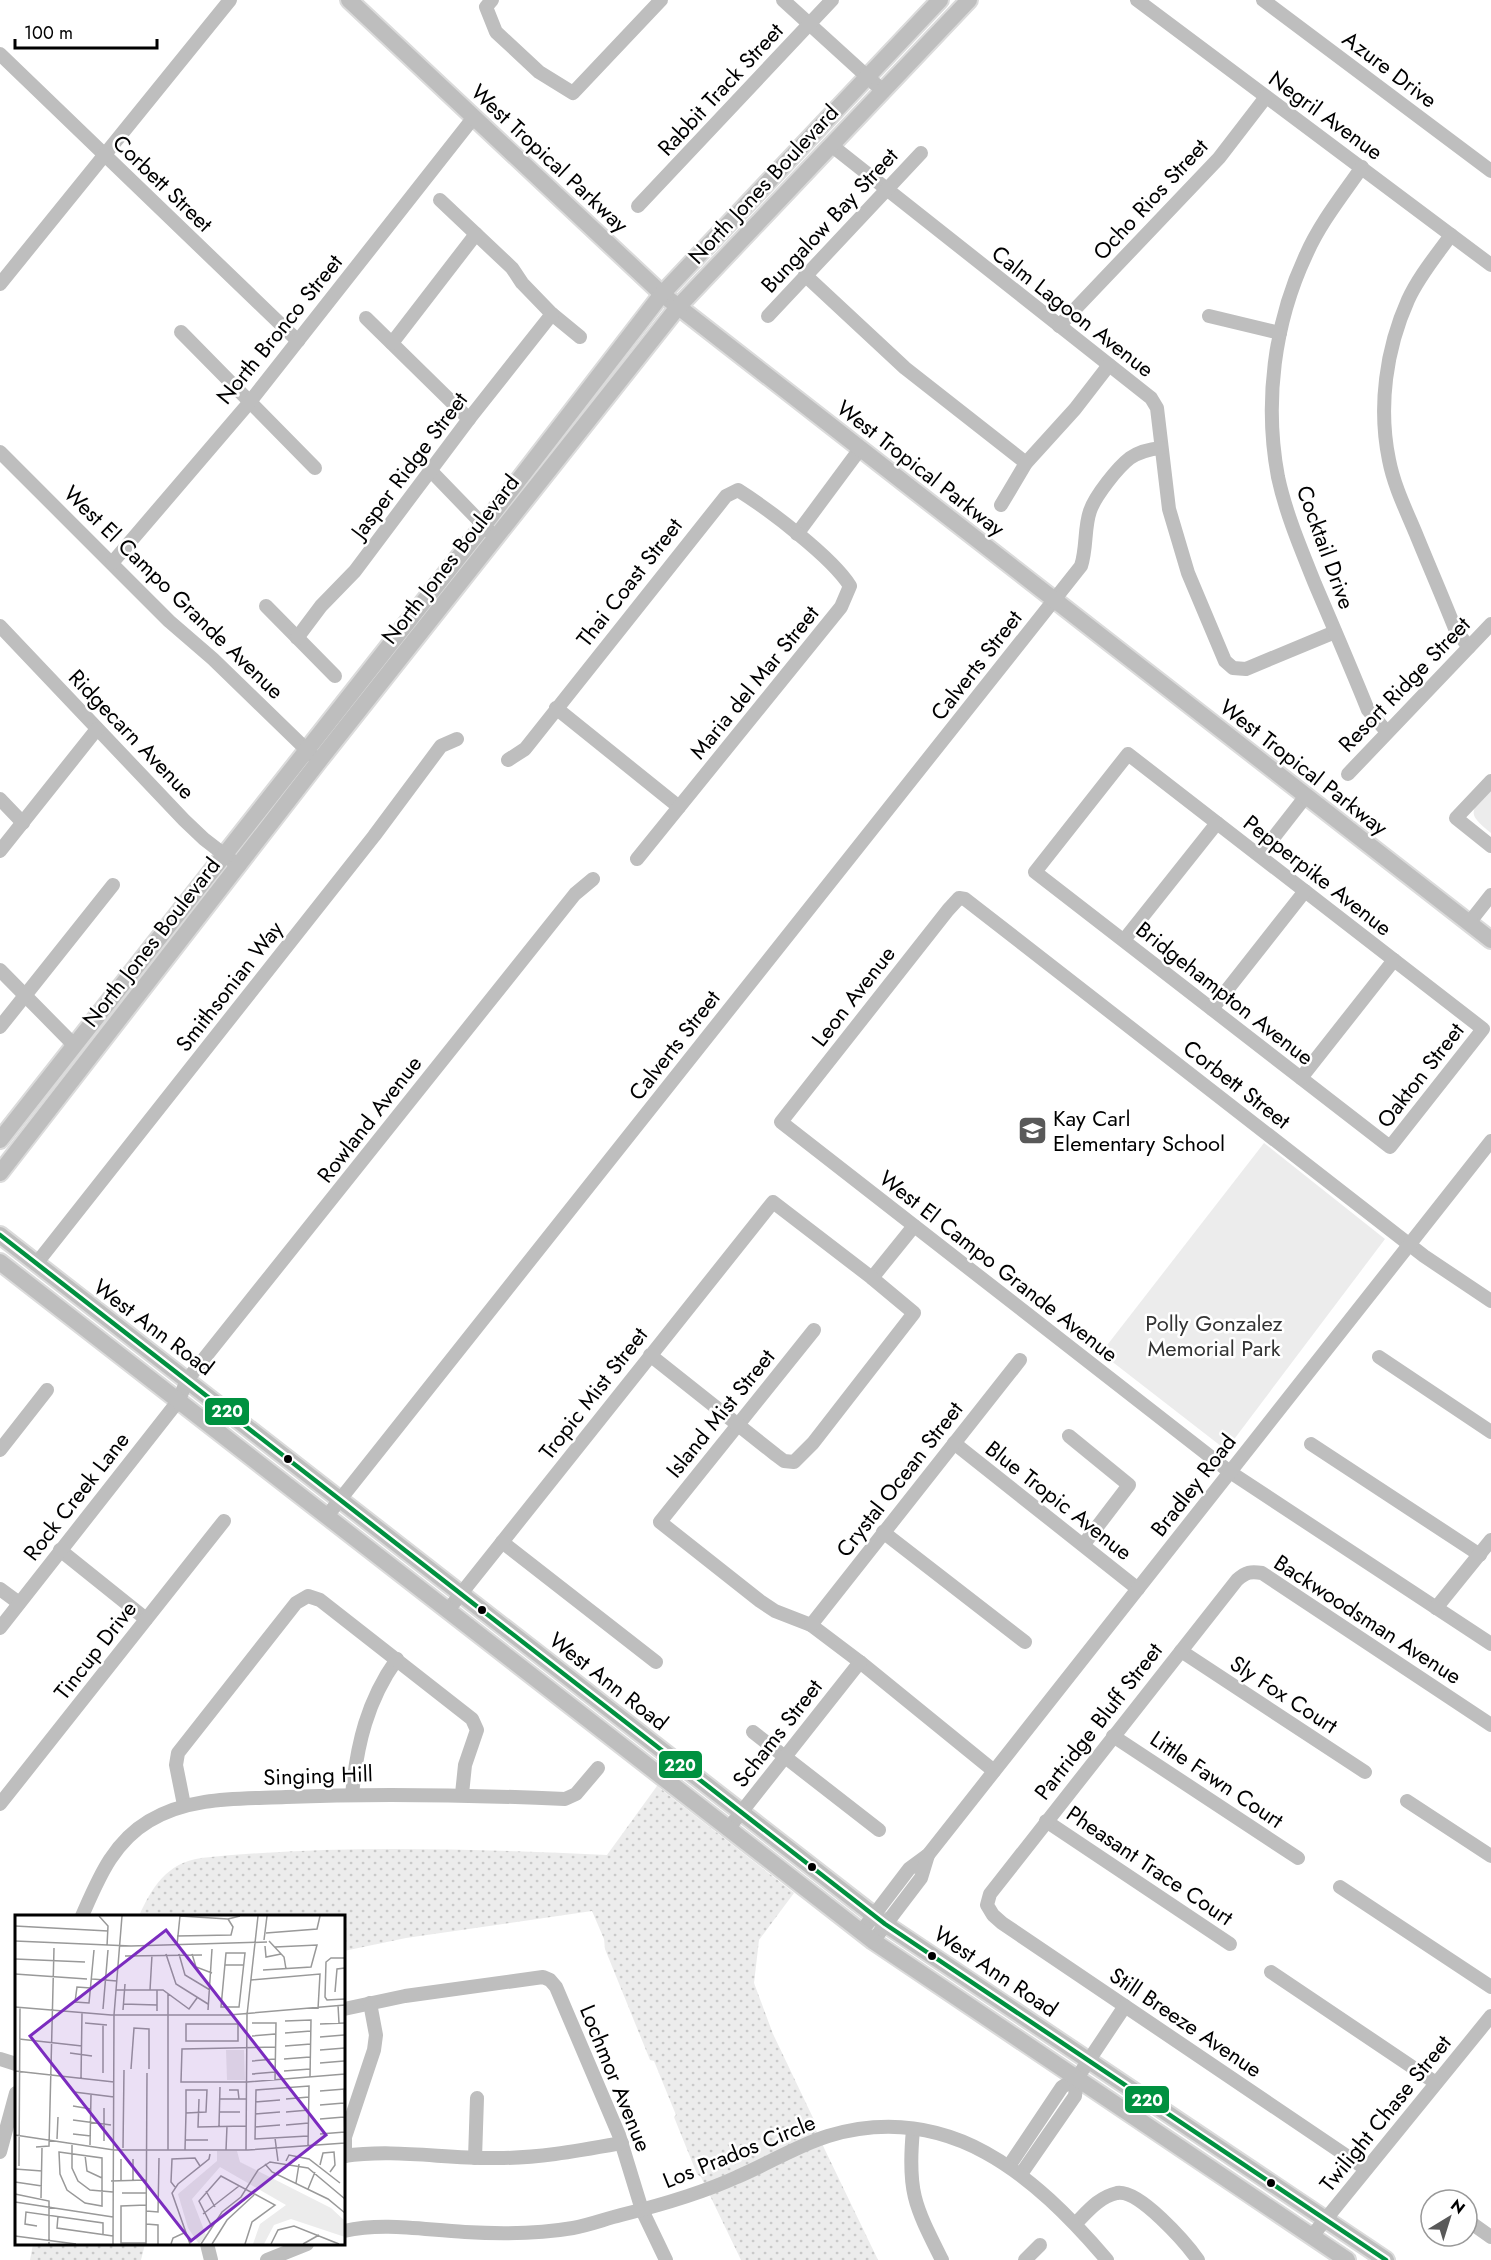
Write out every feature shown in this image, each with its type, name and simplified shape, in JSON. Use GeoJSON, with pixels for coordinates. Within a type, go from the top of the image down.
{"type":"FeatureCollection","features":[{"type":"Feature","properties":{"kind":"main road","name":"West Tropical Parkway"},"geometry":{"type":"LineString","coordinates":[[349,0],[662,294],[1491,940]]}},
{"type":"Feature","properties":{"kind":"main road","name":"North Jones Boulevard"},"geometry":{"type":"LineString","coordinates":[[0,1140],[484,525],[662,294],[940,0]]}},
{"type":"Feature","properties":{"kind":"main road","name":"North Jones Boulevard"},"geometry":{"type":"LineString","coordinates":[[0,1173],[320,761],[678,307],[969,0]]}},
{"type":"Feature","properties":{"kind":"main road","name":"West Ann Road"},"geometry":{"type":"LineString","coordinates":[[0,1235],[327,1516],[867,1936],[1347,2260]]}},
{"type":"Feature","properties":{"kind":"main road","name":"West Ann Road"},"geometry":{"type":"LineString","coordinates":[[0,1262],[341,1499],[879,1919],[1386,2260]]}},
{"type":"Feature","properties":{"kind":"street"},"geometry":{"type":"LineString","coordinates":[[0,284],[230,0]]}},
{"type":"Feature","properties":{"kind":"street"},"geometry":{"type":"LineString","coordinates":[[489,4],[496,32],[540,72],[573,93],[661,0]]}},
{"type":"Feature","properties":{"kind":"street"},"geometry":{"type":"LineString","coordinates":[[783,0],[883,91]]}},
{"type":"Feature","properties":{"kind":"street","name":"Rabbit Track Street"},"geometry":{"type":"LineString","coordinates":[[638,206],[832,0]]}},
{"type":"Feature","properties":{"kind":"street","name":"Negril Avenue"},"geometry":{"type":"LineString","coordinates":[[1137,0],[1491,265]]}},
{"type":"Feature","properties":{"kind":"street","name":"Azure Drive"},"geometry":{"type":"LineString","coordinates":[[1263,0],[1488,164]]}},
{"type":"Feature","properties":{"kind":"street","name":"Corbett Street"},"geometry":{"type":"LineString","coordinates":[[0,54],[298,341]]}},
{"type":"Feature","properties":{"kind":"street","name":"Ocho Rios Street"},"geometry":{"type":"LineString","coordinates":[[1059,326],[1219,158],[1266,97]]}},
{"type":"Feature","properties":{"kind":"street","name":"North Bronco Street"},"geometry":{"type":"LineString","coordinates":[[112,563],[249,403],[474,117]]}},
{"type":"Feature","properties":{"kind":"street","name":"Calm Lagoon Avenue"},"geometry":{"type":"LineString","coordinates":[[831,145],[885,190],[1151,398],[1157,408],[1169,509],[1188,573],[1225,661],[1233,668],[1246,669],[1335,632]]}},
{"type":"Feature","properties":{"kind":"street","name":"Bungalow Bay Street"},"geometry":{"type":"LineString","coordinates":[[768,316],[921,153]]}},
{"type":"Feature","properties":{"kind":"street","name":"Cocktail Drive"},"geometry":{"type":"LineString","coordinates":[[1362,167],[1323,222],[1305,255],[1286,309],[1272,389],[1272,427],[1278,477],[1293,532],[1368,710],[1388,732]]}},
{"type":"Feature","properties":{"kind":"street"},"geometry":{"type":"LineString","coordinates":[[440,200],[512,268],[522,284],[552,314],[580,337]]}},
{"type":"Feature","properties":{"kind":"street"},"geometry":{"type":"LineString","coordinates":[[392,343],[476,234]]}},
{"type":"Feature","properties":{"kind":"street"},"geometry":{"type":"LineString","coordinates":[[1451,235],[1414,289],[1396,330],[1387,364],[1383,412],[1389,459],[1397,489],[1456,631],[1469,647]]}},
{"type":"Feature","properties":{"kind":"street"},"geometry":{"type":"LineString","coordinates":[[805,275],[904,368],[1026,463]]}},
{"type":"Feature","properties":{"kind":"street","name":"Jasper Ridge Street"},"geometry":{"type":"LineString","coordinates":[[297,638],[321,606],[356,571],[469,419],[552,314]]}},
{"type":"Feature","properties":{"kind":"street"},"geometry":{"type":"LineString","coordinates":[[1209,316],[1280,333]]}},
{"type":"Feature","properties":{"kind":"street"},"geometry":{"type":"LineString","coordinates":[[366,318],[469,419]]}},
{"type":"Feature","properties":{"kind":"street"},"geometry":{"type":"LineString","coordinates":[[181,332],[315,468]]}},
{"type":"Feature","properties":{"kind":"street"},"geometry":{"type":"LineString","coordinates":[[1001,505],[1026,463],[1075,409],[1109,365]]}},
{"type":"Feature","properties":{"kind":"street","name":"Calverts Street"},"geometry":{"type":"LineString","coordinates":[[327,1516],[1081,566],[1086,552],[1090,511],[1100,493],[1129,459],[1147,450],[1161,448]]}},
{"type":"Feature","properties":{"kind":"street"},"geometry":{"type":"LineString","coordinates":[[797,534],[860,449]]}},
{"type":"Feature","properties":{"kind":"street","name":"West El Campo Grande Avenue"},"geometry":{"type":"LineString","coordinates":[[0,452],[169,621],[213,659],[320,761]]}},
{"type":"Feature","properties":{"kind":"street"},"geometry":{"type":"LineString","coordinates":[[431,471],[496,538]]}},
{"type":"Feature","properties":{"kind":"street","name":"Thai Coast Street"},"geometry":{"type":"LineString","coordinates":[[508,760],[525,749],[726,496],[738,490],[797,534]]}},
{"type":"Feature","properties":{"kind":"street","name":"Maria del Mar Street"},"geometry":{"type":"LineString","coordinates":[[638,859],[841,608],[850,586],[844,575],[797,534]]}},
{"type":"Feature","properties":{"kind":"street"},"geometry":{"type":"LineString","coordinates":[[266,606],[335,676]]}},
{"type":"Feature","properties":{"kind":"street","name":"Resort Ridge Street"},"geometry":{"type":"LineString","coordinates":[[1348,774],[1491,624]]}},
{"type":"Feature","properties":{"kind":"street","name":"Ridgecarn Avenue"},"geometry":{"type":"LineString","coordinates":[[0,626],[184,820],[238,866]]}},
{"type":"Feature","properties":{"kind":"street"},"geometry":{"type":"LineString","coordinates":[[556,708],[678,807]]}},
{"type":"Feature","properties":{"kind":"street"},"geometry":{"type":"LineString","coordinates":[[0,851],[97,729]]}},
{"type":"Feature","properties":{"kind":"street","name":"Smithsonian Way"},"geometry":{"type":"LineString","coordinates":[[36,1264],[374,836],[441,746],[457,739]]}},
{"type":"Feature","properties":{"kind":"street","name":"Pepperpike Avenue"},"geometry":{"type":"LineString","coordinates":[[1035,872],[1128,754],[1483,1029]]}},
{"type":"Feature","properties":{"kind":"street"},"geometry":{"type":"LineString","coordinates":[[1491,781],[1456,818],[1491,846]]}},
{"type":"Feature","properties":{"kind":"street"},"geometry":{"type":"LineString","coordinates":[[1260,855],[1306,796]]}},
{"type":"Feature","properties":{"kind":"street"},"geometry":{"type":"LineString","coordinates":[[0,799],[23,822]]}},
{"type":"Feature","properties":{"kind":"street"},"geometry":{"type":"LineString","coordinates":[[1124,940],[1217,822]]}},
{"type":"Feature","properties":{"kind":"street","name":"Bridgehampton Avenue"},"geometry":{"type":"LineString","coordinates":[[1035,872],[1390,1147]]}},
{"type":"Feature","properties":{"kind":"street","name":"Rowland Avenue"},"geometry":{"type":"LineString","coordinates":[[183,1390],[574,894],[593,879]]}},
{"type":"Feature","properties":{"kind":"street"},"geometry":{"type":"LineString","coordinates":[[0,1028],[113,885]]}},
{"type":"Feature","properties":{"kind":"street"},"geometry":{"type":"LineString","coordinates":[[1212,1009],[1305,891]]}},
{"type":"Feature","properties":{"kind":"street"},"geometry":{"type":"LineString","coordinates":[[1469,923],[1491,895]]}},
{"type":"Feature","properties":{"kind":"street","name":"Corbett Street"},"geometry":{"type":"LineString","coordinates":[[959,898],[970,903],[1410,1245],[1491,1301]]}},
{"type":"Feature","properties":{"kind":"street","name":"Leon Avenue"},"geometry":{"type":"LineString","coordinates":[[781,1122],[959,898]]}},
{"type":"Feature","properties":{"kind":"street"},"geometry":{"type":"LineString","coordinates":[[1301,1078],[1394,960]]}},
{"type":"Feature","properties":{"kind":"street"},"geometry":{"type":"LineString","coordinates":[[0,970],[74,1045]]}},
{"type":"Feature","properties":{"kind":"street","name":"Oakton Street"},"geometry":{"type":"LineString","coordinates":[[1390,1147],[1483,1029]]}},
{"type":"Feature","properties":{"kind":"street","name":"West El Campo Grande Avenue"},"geometry":{"type":"LineString","coordinates":[[781,1122],[1230,1472],[1491,1644]]}},
{"type":"Feature","properties":{"kind":"street","name":"Bradley Road"},"geometry":{"type":"LineString","coordinates":[[867,1936],[909,1869],[928,1855],[1491,1141]]}},
{"type":"Feature","properties":{"kind":"street","name":"Tropic Mist Street"},"geometry":{"type":"LineString","coordinates":[[448,1611],[772,1202],[872,1278]]}},
{"type":"Feature","properties":{"kind":"street"},"geometry":{"type":"LineString","coordinates":[[650,1355],[784,1461],[794,1462],[813,1443],[914,1313],[872,1278],[914,1226]]}},
{"type":"Feature","properties":{"kind":"street","name":"Island Mist Street"},"geometry":{"type":"LineString","coordinates":[[810,1625],[775,1611],[760,1601],[660,1522],[814,1330]]}},
{"type":"Feature","properties":{"kind":"street"},"geometry":{"type":"LineString","coordinates":[[1379,1357],[1491,1432]]}},
{"type":"Feature","properties":{"kind":"street","name":"Crystal Ocean Street"},"geometry":{"type":"LineString","coordinates":[[810,1625],[1020,1360]]}},
{"type":"Feature","properties":{"kind":"street"},"geometry":{"type":"LineString","coordinates":[[0,1450],[47,1390]]}},
{"type":"Feature","properties":{"kind":"street","name":"Rock Creek Lane"},"geometry":{"type":"LineString","coordinates":[[0,1628],[183,1390]]}},
{"type":"Feature","properties":{"kind":"street"},"geometry":{"type":"LineString","coordinates":[[1069,1436],[1129,1485],[1084,1544]]}},
{"type":"Feature","properties":{"kind":"street","name":"Blue Tropic Avenue"},"geometry":{"type":"LineString","coordinates":[[954,1443],[1138,1589]]}},
{"type":"Feature","properties":{"kind":"street"},"geometry":{"type":"LineString","coordinates":[[1311,1444],[1480,1555]]}},
{"type":"Feature","properties":{"kind":"street","name":"Tincup Drive"},"geometry":{"type":"LineString","coordinates":[[0,1804],[224,1521]]}},
{"type":"Feature","properties":{"kind":"street"},"geometry":{"type":"LineString","coordinates":[[883,1532],[1025,1642]]}},
{"type":"Feature","properties":{"kind":"street"},"geometry":{"type":"LineString","coordinates":[[1437,1608],[1491,1540]]}},
{"type":"Feature","properties":{"kind":"street"},"geometry":{"type":"LineString","coordinates":[[502,1542],[656,1662]]}},
{"type":"Feature","properties":{"kind":"street"},"geometry":{"type":"LineString","coordinates":[[60,1550],[146,1619]]}},
{"type":"Feature","properties":{"kind":"street","name":"Partridge Bluff Street"},"geometry":{"type":"LineString","coordinates":[[987,1905],[990,1894],[1113,1736],[1237,1580],[1251,1571]]}},
{"type":"Feature","properties":{"kind":"street","name":"Backwoodsman Avenue"},"geometry":{"type":"LineString","coordinates":[[1251,1571],[1262,1573],[1491,1725]]}},
{"type":"Feature","properties":{"kind":"street"},"geometry":{"type":"LineString","coordinates":[[0,1589],[19,1603]]}},
{"type":"Feature","properties":{"kind":"street"},"geometry":{"type":"LineString","coordinates":[[184,1804],[176,1762],[178,1753],[296,1603],[308,1596],[320,1600],[468,1715],[474,1723],[476,1734],[465,1765],[462,1794]]}},
{"type":"Feature","properties":{"kind":"street"},"geometry":{"type":"LineString","coordinates":[[810,1625],[860,1662],[994,1771]]}},
{"type":"Feature","properties":{"kind":"street","name":"Sly Fox Court"},"geometry":{"type":"LineString","coordinates":[[1181,1651],[1365,1772]]}},
{"type":"Feature","properties":{"kind":"street"},"geometry":{"type":"LineString","coordinates":[[352,1795],[357,1751],[366,1717],[378,1688],[397,1659]]}},
{"type":"Feature","properties":{"kind":"street","name":"Schams Street"},"geometry":{"type":"LineString","coordinates":[[728,1829],[860,1662]]}},
{"type":"Feature","properties":{"kind":"street"},"geometry":{"type":"LineString","coordinates":[[753,1732],[879,1830]]}},
{"type":"Feature","properties":{"kind":"street","name":"Little Fawn Court"},"geometry":{"type":"LineString","coordinates":[[1113,1736],[1298,1858]]}},
{"type":"Feature","properties":{"kind":"street","name":"Singing Hill"},"geometry":{"type":"LineString","coordinates":[[83,1915],[102,1872],[114,1852],[130,1834],[148,1821],[184,1804],[352,1795],[462,1794],[565,1799],[576,1794],[598,1768]]}},
{"type":"Feature","properties":{"kind":"street"},"geometry":{"type":"LineString","coordinates":[[1407,1801],[1491,1856]]}},
{"type":"Feature","properties":{"kind":"street","name":"Pheasant Trace Court"},"geometry":{"type":"LineString","coordinates":[[1046,1821],[1230,1944]]}},
{"type":"Feature","properties":{"kind":"street"},"geometry":{"type":"LineString","coordinates":[[1340,1887],[1491,1988]]}},
{"type":"Feature","properties":{"kind":"street","name":"Still Breeze Avenue"},"geometry":{"type":"LineString","coordinates":[[987,1905],[1002,1923],[1366,2169]]}},
{"type":"Feature","properties":{"kind":"street"},"geometry":{"type":"LineString","coordinates":[[1271,1972],[1436,2083]]}},
{"type":"Feature","properties":{"kind":"street","name":"Lochmor Avenue"},"geometry":{"type":"LineString","coordinates":[[370,2003],[543,1977],[550,1980],[556,1987],[622,2143],[642,2210],[666,2260]]}},
{"type":"Feature","properties":{"kind":"street"},"geometry":{"type":"LineString","coordinates":[[345,2009],[370,2003],[376,2035],[374,2050],[345,2136]]}},
{"type":"Feature","properties":{"kind":"street"},"geometry":{"type":"LineString","coordinates":[[1009,2166],[1062,2087],[1077,2078],[1125,2006]]}},
{"type":"Feature","properties":{"kind":"street","name":"Twilight Chase Street"},"geometry":{"type":"LineString","coordinates":[[1312,2236],[1491,2016]]}},
{"type":"Feature","properties":{"kind":"street"},"geometry":{"type":"LineString","coordinates":[[0,2059],[15,2064]]}},
{"type":"Feature","properties":{"kind":"street"},"geometry":{"type":"LineString","coordinates":[[1021,2174],[1075,2096],[1077,2078]]}},
{"type":"Feature","properties":{"kind":"street"},"geometry":{"type":"LineString","coordinates":[[0,2152],[15,2097]]}},
{"type":"Feature","properties":{"kind":"street"},"geometry":{"type":"LineString","coordinates":[[475,2158],[477,2098]]}},
{"type":"Feature","properties":{"kind":"street","name":"Los Prados Circle"},"geometry":{"type":"LineString","coordinates":[[345,2231],[365,2226],[392,2226],[514,2234],[573,2228],[712,2188],[794,2149],[830,2136],[875,2128],[935,2133],[968,2144],[1009,2166],[1076,2223],[1107,2260]]}},
{"type":"Feature","properties":{"kind":"street"},"geometry":{"type":"LineString","coordinates":[[913,2130],[910,2173],[913,2196],[942,2260]]}},
{"type":"Feature","properties":{"kind":"street"},"geometry":{"type":"LineString","coordinates":[[345,2156],[403,2153],[475,2158],[544,2156],[622,2143]]}},
{"type":"Feature","properties":{"kind":"street"},"geometry":{"type":"LineString","coordinates":[[1076,2223],[1102,2198],[1119,2193],[1133,2197],[1182,2238],[1198,2260]]}},
{"type":"Feature","properties":{"kind":"street"},"geometry":{"type":"LineString","coordinates":[[207,2245],[211,2260]]}},
{"type":"Feature","properties":{"kind":"street"},"geometry":{"type":"LineString","coordinates":[[267,2260],[304,2245]]}},
{"type":"Feature","properties":{"kind":"street"},"geometry":{"type":"LineString","coordinates":[[1025,2260],[1040,2245]]}},
{"type":"Feature","properties":{"kind":"green space"},"geometry":{"type":"Polygon","coordinates":[[[1491,789],[1491,833],[1477,820],[1474,811],[1491,789]]]}},
{"type":"Feature","properties":{"kind":"green space","name":"Polly Gonzalez Memorial Park"},"geometry":{"type":"Polygon","coordinates":[[[1264,1143],[1385,1239],[1226,1450],[1101,1353],[1264,1143]]]}},
{"type":"Feature","properties":{"kind":"green space"},"geometry":{"type":"Polygon","coordinates":[[[657,1786],[794,1893],[759,1940],[754,1983],[773,2034],[815,2122],[815,2128],[878,2260],[741,2260],[701,2177],[697,2174],[674,2117],[676,2115],[654,2061],[650,2060],[592,1911],[406,1938],[345,1951],[345,1915],[139,1915],[149,1895],[162,1878],[179,1865],[201,1858],[353,1849],[607,1855],[657,1786]]]}},
{"type":"Feature","properties":{"kind":"green space"},"geometry":{"type":"Polygon","coordinates":[[[33,2245],[145,2245],[141,2260],[30,2260],[33,2245]]]}},
{"type":"Feature","properties":{"kind":"transit line","name":"220"},"geometry":{"type":"LineString","coordinates":[[0,1235],[885,1924],[1386,2260]]}},
{"type":"Feature","properties":{"kind":"place","name":"Kay Carl Elementary School"},"geometry":{"type":"Point","coordinates":[1032,1131]}}]}
